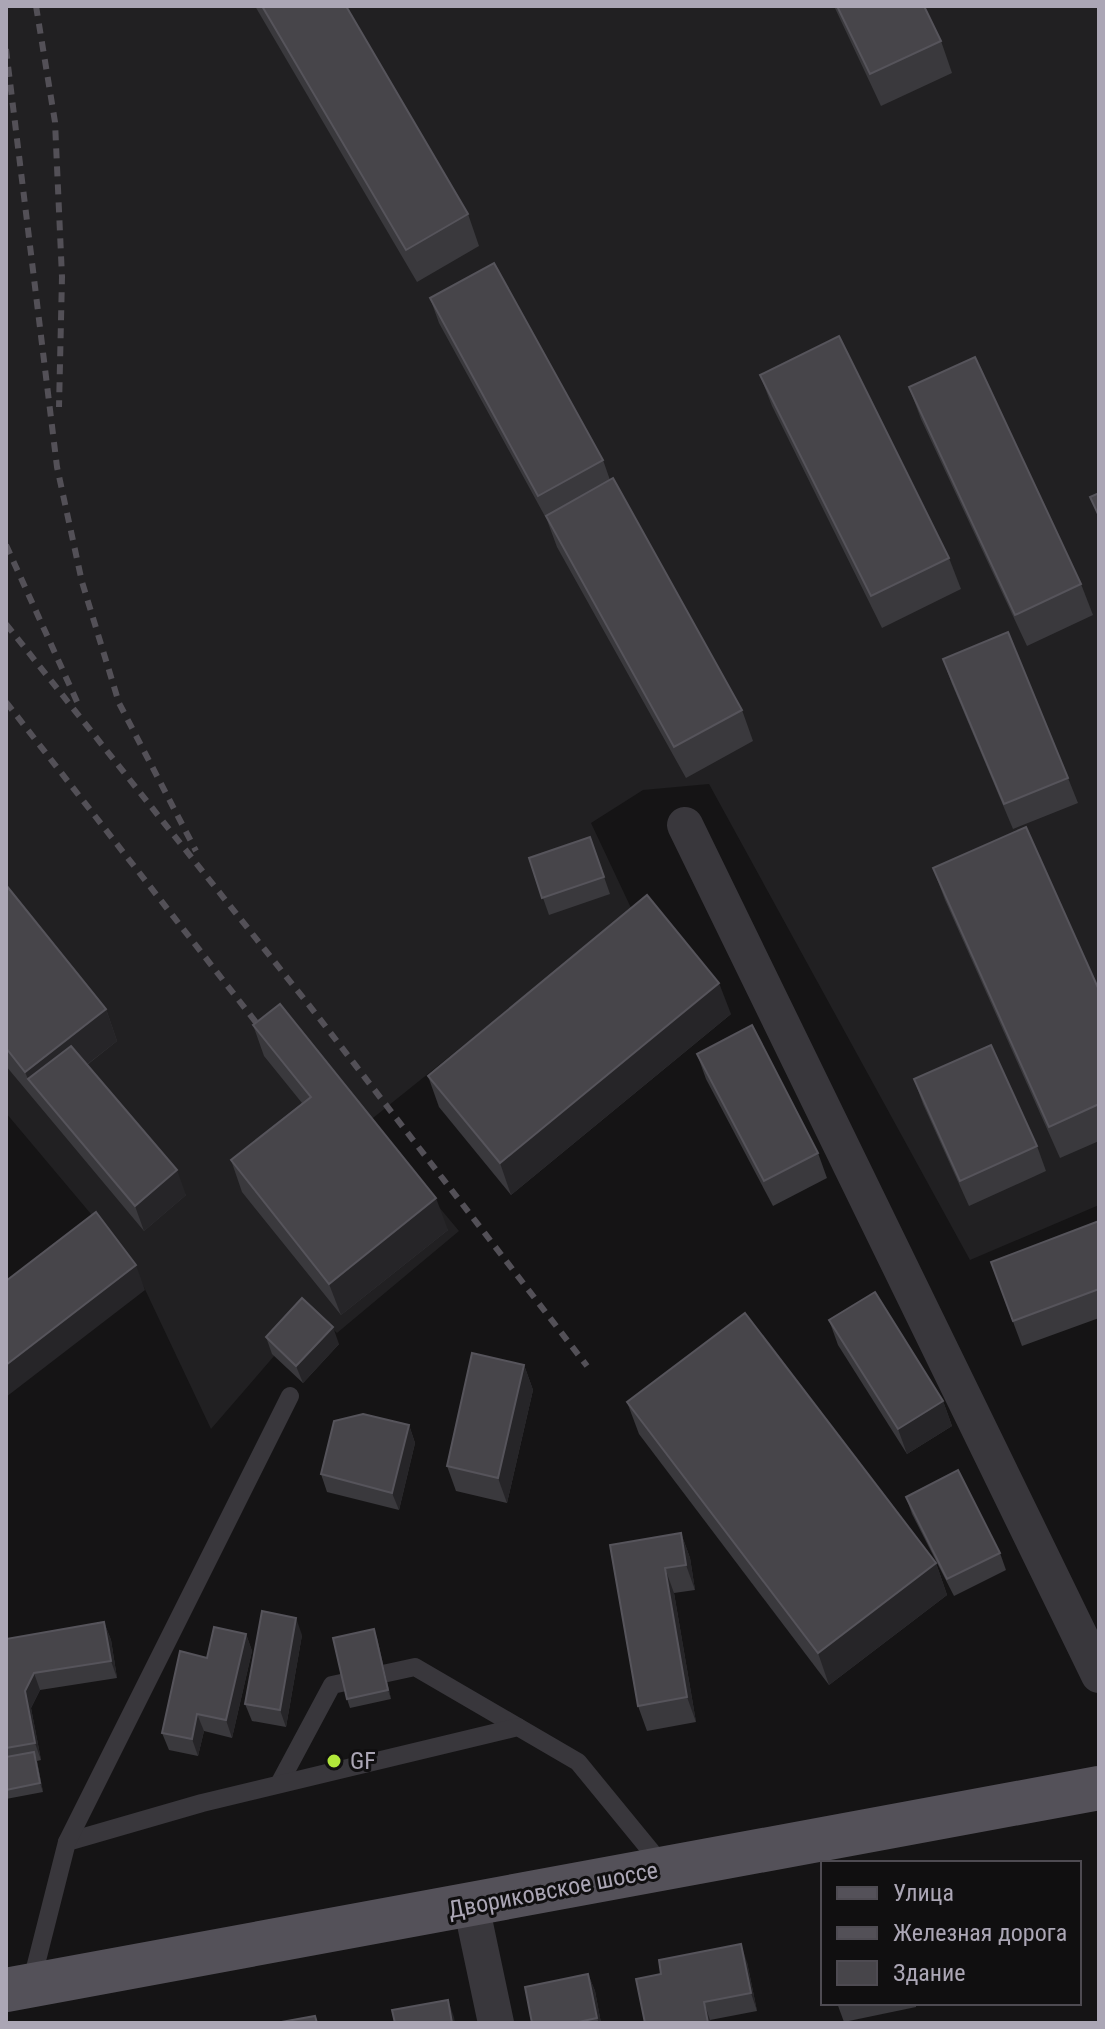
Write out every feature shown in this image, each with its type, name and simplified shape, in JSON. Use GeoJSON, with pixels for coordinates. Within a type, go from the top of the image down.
{"type":"FeatureCollection","features":[{"type":"Feature","properties":{"kind":"main road","name":"Двориковское шоссе"},"geometry":{"type":"LineString","coordinates":[[18,1988],[1099,1788]]}},
{"type":"Feature","properties":{"kind":"street"},"geometry":{"type":"LineString","coordinates":[[685,825],[1099,1675]]}},
{"type":"Feature","properties":{"kind":"street"},"geometry":{"type":"LineString","coordinates":[[471,1905],[496,2023]]}},
{"type":"Feature","properties":{"kind":"lane"},"geometry":{"type":"LineString","coordinates":[[18,1988],[67,1842],[290,1396]]}},
{"type":"Feature","properties":{"kind":"lane"},"geometry":{"type":"LineString","coordinates":[[279,1784],[332,1685],[415,1667],[578,1762],[665,1869]]}},
{"type":"Feature","properties":{"kind":"lane"},"geometry":{"type":"LineString","coordinates":[[67,1842],[202,1803],[518,1727]]}},
{"type":"Feature","properties":{"kind":"shaded area"},"geometry":{"type":"Polygon","coordinates":[[[6,6],[1099,6],[1099,1205],[970,1260],[709,784],[643,790],[591,823],[632,910],[368,1122],[459,1231],[337,1333],[313,1311],[211,1429],[133,1264],[6,1113],[6,6]]]}},
{"type":"Feature","properties":{"kind":"building"},"geometry":{"type":"Polygon","coordinates":[[[262,6],[346,6],[468,214],[406,250],[262,6]]]}},
{"type":"Feature","properties":{"kind":"building"},"geometry":{"type":"Polygon","coordinates":[[[837,6],[924,6],[941,41],[870,74],[837,6]]]}},
{"type":"Feature","properties":{"kind":"building"},"geometry":{"type":"Polygon","coordinates":[[[494,263],[603,460],[538,496],[430,298],[494,263]]]}},
{"type":"Feature","properties":{"kind":"building"},"geometry":{"type":"Polygon","coordinates":[[[839,336],[949,558],[871,596],[760,375],[839,336]]]}},
{"type":"Feature","properties":{"kind":"building"},"geometry":{"type":"Polygon","coordinates":[[[975,357],[1081,584],[1015,615],[909,387],[975,357]]]}},
{"type":"Feature","properties":{"kind":"building"},"geometry":{"type":"Polygon","coordinates":[[[613,478],[742,710],[674,747],[546,516],[613,478]]]}},
{"type":"Feature","properties":{"kind":"building"},"geometry":{"type":"Polygon","coordinates":[[[1099,493],[1099,516],[1090,497],[1099,493]]]}},
{"type":"Feature","properties":{"kind":"building"},"geometry":{"type":"Polygon","coordinates":[[[1008,632],[1068,778],[1004,804],[943,659],[1008,632]]]}},
{"type":"Feature","properties":{"kind":"building"},"geometry":{"type":"Polygon","coordinates":[[[1026,827],[1099,990],[1099,1104],[1049,1127],[933,868],[1026,827]]]}},
{"type":"Feature","properties":{"kind":"building"},"geometry":{"type":"Polygon","coordinates":[[[590,837],[604,877],[542,898],[529,858],[590,837]]]}},
{"type":"Feature","properties":{"kind":"building"},"geometry":{"type":"Polygon","coordinates":[[[6,885],[106,1009],[25,1072],[6,1048],[6,885]]]}},
{"type":"Feature","properties":{"kind":"building"},"geometry":{"type":"Polygon","coordinates":[[[647,895],[719,983],[500,1163],[428,1076],[647,895]]]}},
{"type":"Feature","properties":{"kind":"building"},"geometry":{"type":"Polygon","coordinates":[[[280,1004],[436,1198],[329,1284],[231,1160],[311,1097],[253,1025],[280,1004]]]}},
{"type":"Feature","properties":{"kind":"building"},"geometry":{"type":"Polygon","coordinates":[[[752,1025],[818,1153],[764,1181],[697,1054],[752,1025]]]}},
{"type":"Feature","properties":{"kind":"building"},"geometry":{"type":"Polygon","coordinates":[[[991,1045],[1037,1146],[960,1181],[914,1079],[991,1045]]]}},
{"type":"Feature","properties":{"kind":"building"},"geometry":{"type":"Polygon","coordinates":[[[71,1046],[177,1170],[135,1206],[28,1079],[71,1046]]]}},
{"type":"Feature","properties":{"kind":"building"},"geometry":{"type":"Polygon","coordinates":[[[96,1212],[136,1265],[6,1365],[6,1281],[96,1212]]]}},
{"type":"Feature","properties":{"kind":"building"},"geometry":{"type":"Polygon","coordinates":[[[1099,1221],[1099,1289],[1013,1321],[991,1262],[1099,1221]]]}},
{"type":"Feature","properties":{"kind":"building"},"geometry":{"type":"Polygon","coordinates":[[[875,1292],[943,1401],[898,1429],[829,1320],[875,1292]]]}},
{"type":"Feature","properties":{"kind":"building"},"geometry":{"type":"Polygon","coordinates":[[[302,1298],[333,1327],[296,1366],[266,1337],[302,1298]]]}},
{"type":"Feature","properties":{"kind":"building"},"geometry":{"type":"Polygon","coordinates":[[[745,1313],[936,1563],[818,1653],[627,1402],[745,1313]]]}},
{"type":"Feature","properties":{"kind":"building"},"geometry":{"type":"Polygon","coordinates":[[[472,1353],[524,1365],[498,1478],[447,1466],[472,1353]]]}},
{"type":"Feature","properties":{"kind":"building"},"geometry":{"type":"Polygon","coordinates":[[[363,1414],[409,1425],[392,1493],[321,1474],[334,1421],[363,1414]]]}},
{"type":"Feature","properties":{"kind":"building"},"geometry":{"type":"Polygon","coordinates":[[[958,1470],[1000,1553],[947,1579],[906,1497],[958,1470]]]}},
{"type":"Feature","properties":{"kind":"building"},"geometry":{"type":"Polygon","coordinates":[[[681,1533],[686,1565],[665,1568],[687,1697],[638,1706],[610,1545],[681,1533]]]}},
{"type":"Feature","properties":{"kind":"building"},"geometry":{"type":"Polygon","coordinates":[[[262,1611],[296,1618],[280,1710],[245,1704],[262,1611]]]}},
{"type":"Feature","properties":{"kind":"building"},"geometry":{"type":"Polygon","coordinates":[[[104,1622],[111,1661],[34,1673],[25,1691],[35,1743],[6,1748],[6,1639],[104,1622]]]}},
{"type":"Feature","properties":{"kind":"building"},"geometry":{"type":"Polygon","coordinates":[[[214,1627],[246,1634],[226,1720],[197,1714],[192,1739],[162,1733],[180,1651],[207,1658],[214,1627]]]}},
{"type":"Feature","properties":{"kind":"building"},"geometry":{"type":"Polygon","coordinates":[[[374,1629],[388,1690],[347,1699],[333,1638],[374,1629]]]}},
{"type":"Feature","properties":{"kind":"building"},"geometry":{"type":"Polygon","coordinates":[[[34,1752],[40,1783],[6,1790],[6,1757],[34,1752]]]}},
{"type":"Feature","properties":{"kind":"building"},"geometry":{"type":"Polygon","coordinates":[[[741,1944],[751,1993],[704,2002],[708,2023],[645,2023],[636,1979],[661,1974],[659,1960],[741,1944]]]}},
{"type":"Feature","properties":{"kind":"building"},"geometry":{"type":"Polygon","coordinates":[[[588,1974],[597,2018],[574,2023],[532,2023],[525,1987],[588,1974]]]}},
{"type":"Feature","properties":{"kind":"building"},"geometry":{"type":"Polygon","coordinates":[[[448,2000],[452,2023],[395,2023],[392,2010],[448,2000]]]}},
{"type":"Feature","properties":{"kind":"building"},"geometry":{"type":"Polygon","coordinates":[[[315,2016],[317,2023],[276,2023],[315,2016]]]}},
{"type":"Feature","properties":{"kind":"railway"},"geometry":{"type":"LineString","coordinates":[[36,6],[55,122],[62,277],[59,407]]}},
{"type":"Feature","properties":{"kind":"railway"},"geometry":{"type":"LineString","coordinates":[[6,49],[57,467],[82,582],[119,703],[196,851]]}},
{"type":"Feature","properties":{"kind":"railway"},"geometry":{"type":"LineString","coordinates":[[6,545],[79,706]]}},
{"type":"Feature","properties":{"kind":"railway"},"geometry":{"type":"LineString","coordinates":[[6,624],[316,1014],[587,1366]]}},
{"type":"Feature","properties":{"kind":"railway"},"geometry":{"type":"LineString","coordinates":[[6,702],[262,1030]]}},
{"type":"Feature","properties":{"kind":"place","name":"GF"},"geometry":{"type":"Point","coordinates":[334,1761]}}]}
